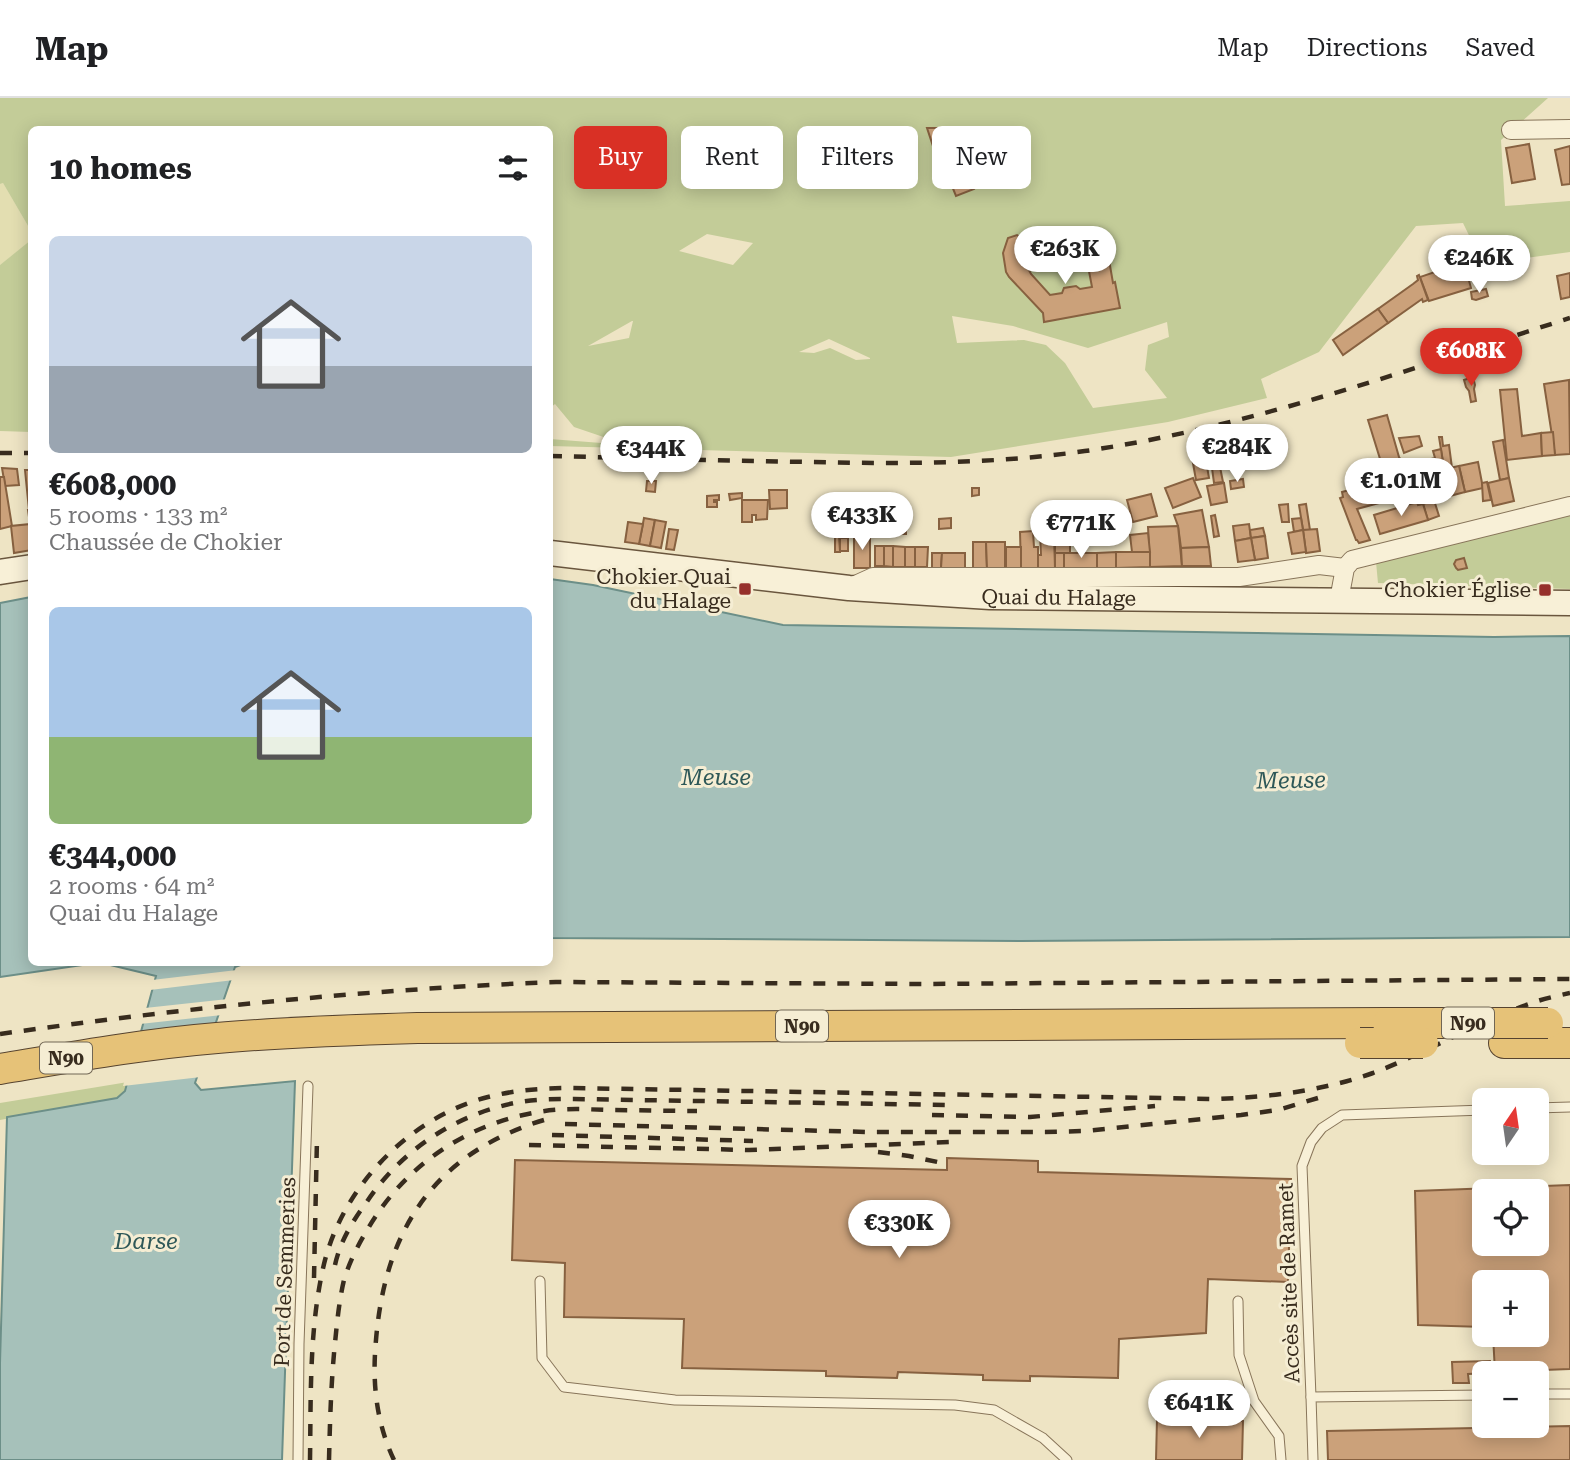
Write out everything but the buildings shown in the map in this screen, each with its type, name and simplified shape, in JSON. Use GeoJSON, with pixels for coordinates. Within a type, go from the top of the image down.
{"type":"FeatureCollection","features":[{"type":"Feature","properties":{"kind":"highway","name":"N90"},"geometry":{"type":"LineString","coordinates":[[0,1069],[130,1058],[326,1030],[1559,1023]]}},
{"type":"Feature","properties":{"kind":"highway","name":"N90"},"geometry":{"type":"LineString","coordinates":[[212,1048],[323,1050],[420,1047],[1570,1043]]}},
{"type":"Feature","properties":{"kind":"highway","name":"N90"},"geometry":{"type":"LineString","coordinates":[[0,1087],[130,1058]]}},
{"type":"Feature","properties":{"kind":"main road","name":"Quai du Halage"},"geometry":{"type":"LineString","coordinates":[[553,554],[849,588],[990,597],[1570,603]]}},
{"type":"Feature","properties":{"kind":"main road"},"geometry":{"type":"LineString","coordinates":[[0,572],[28,568]]}},
{"type":"Feature","properties":{"kind":"street"},"geometry":{"type":"LineString","coordinates":[[1511,130],[1570,130]]}},
{"type":"Feature","properties":{"kind":"street"},"geometry":{"type":"LineString","coordinates":[[1339,600],[1345,568],[1352,559],[1570,506]]}},
{"type":"Feature","properties":{"kind":"street"},"geometry":{"type":"LineString","coordinates":[[849,588],[873,577],[1238,577],[1319,565],[1345,568]]}},
{"type":"Feature","properties":{"kind":"lane","name":"Port de Semmeries"},"geometry":{"type":"LineString","coordinates":[[298,1460],[299,1344],[308,1086]]}},
{"type":"Feature","properties":{"kind":"lane"},"geometry":{"type":"LineString","coordinates":[[1549,1108],[1570,1107]]}},
{"type":"Feature","properties":{"kind":"lane","name":"Accès site de Ramet"},"geometry":{"type":"LineString","coordinates":[[1313,1460],[1302,1166],[1311,1143],[1322,1128],[1342,1115],[1472,1110]]}},
{"type":"Feature","properties":{"kind":"lane"},"geometry":{"type":"LineString","coordinates":[[540,1281],[542,1358],[564,1387],[676,1400],[955,1405],[994,1409],[1043,1438],[1067,1460]]}},
{"type":"Feature","properties":{"kind":"lane"},"geometry":{"type":"LineString","coordinates":[[1238,1301],[1239,1355],[1254,1401],[1279,1437],[1280,1460]]}},
{"type":"Feature","properties":{"kind":"lane"},"geometry":{"type":"LineString","coordinates":[[1549,1394],[1570,1394]]}},
{"type":"Feature","properties":{"kind":"lane"},"geometry":{"type":"LineString","coordinates":[[1311,1397],[1472,1395]]}},
{"type":"Feature","properties":{"kind":"shaded area"},"geometry":{"type":"Polygon","coordinates":[[[3,183],[28,226],[28,243],[0,265],[0,184],[3,183]]]}},
{"type":"Feature","properties":{"kind":"green space"},"geometry":{"type":"Polygon","coordinates":[[[0,98],[1548,98],[1501,140],[1505,206],[1570,201],[1570,252],[1483,264],[1463,223],[1416,226],[1319,352],[1261,379],[1267,398],[1168,422],[951,457],[553,446],[553,439],[627,445],[574,427],[555,404],[553,406],[553,126],[28,126],[28,226],[3,183],[0,184],[0,98]],[[707,234],[679,251],[733,265],[753,243],[707,234]],[[952,316],[957,343],[1024,340],[1046,345],[1065,363],[1093,408],[1167,398],[1145,370],[1148,345],[1169,337],[1167,322],[1088,348],[1013,326],[952,316]],[[633,321],[588,346],[629,338],[633,321]],[[829,339],[799,352],[814,353],[830,348],[856,360],[870,358],[829,339]]]}},
{"type":"Feature","properties":{"kind":"green space"},"geometry":{"type":"Polygon","coordinates":[[[28,242],[28,432],[0,431],[0,265],[28,242]]]}},
{"type":"Feature","properties":{"kind":"green space"},"geometry":{"type":"Polygon","coordinates":[[[1570,514],[1570,589],[1378,583],[1376,562],[1570,514]]]}},
{"type":"Feature","properties":{"kind":"green space"},"geometry":{"type":"Polygon","coordinates":[[[128,1082],[125,1091],[117,1098],[0,1120],[0,1103],[128,1082]]]}},
{"type":"Feature","properties":{"kind":"water","name":"Meuse"},"geometry":{"type":"Polygon","coordinates":[[[553,579],[593,585],[783,625],[1570,636],[1570,937],[1022,941],[553,938],[553,579]]]}},
{"type":"Feature","properties":{"kind":"water"},"geometry":{"type":"Polygon","coordinates":[[[28,598],[28,966],[75,966],[0,977],[0,603],[28,598]]]}},
{"type":"Feature","properties":{"kind":"water","name":"Darse"},"geometry":{"type":"Polygon","coordinates":[[[114,966],[238,966],[235,967],[195,1083],[201,1090],[295,1081],[282,1460],[0,1460],[7,1117],[117,1098],[125,1091],[156,976],[114,966]]]}},
{"type":"Feature","properties":{"kind":"pier"},"geometry":{"type":"Polygon","coordinates":[[[237,970],[234,980],[150,990],[152,980],[237,970]]]}},
{"type":"Feature","properties":{"kind":"pier"},"geometry":{"type":"Polygon","coordinates":[[[228,999],[222,1015],[140,1024],[145,1008],[228,999]]]}},
{"type":"Feature","properties":{"kind":"pier"},"geometry":{"type":"Polygon","coordinates":[[[219,1023],[201,1077],[123,1086],[138,1032],[219,1023]]]}},
{"type":"Feature","properties":{"kind":"railway"},"geometry":{"type":"LineString","coordinates":[[553,456],[918,463],[1057,455],[1153,439],[1274,410],[1570,318]]}},
{"type":"Feature","properties":{"kind":"railway"},"geometry":{"type":"LineString","coordinates":[[0,453],[28,453]]}},
{"type":"Feature","properties":{"kind":"railway"},"geometry":{"type":"LineString","coordinates":[[0,1034],[278,1001],[417,989],[556,982],[925,984],[1570,979]]}},
{"type":"Feature","properties":{"kind":"railway"},"geometry":{"type":"LineString","coordinates":[[310,1460],[316,1312],[324,1264],[333,1235],[364,1182],[384,1159],[407,1138],[459,1107],[508,1093],[561,1088],[1216,1099],[1276,1095],[1315,1089],[1373,1073],[1509,1012],[1570,993]]}},
{"type":"Feature","properties":{"kind":"railway"},"geometry":{"type":"LineString","coordinates":[[565,1124],[868,1132],[1085,1131],[1278,1110],[1318,1098]]}},
{"type":"Feature","properties":{"kind":"railway"},"geometry":{"type":"LineString","coordinates":[[335,1265],[343,1240],[356,1217],[396,1166],[432,1137],[474,1115],[497,1107],[547,1099],[950,1105]]}},
{"type":"Feature","properties":{"kind":"railway"},"geometry":{"type":"LineString","coordinates":[[932,1115],[1030,1117],[1155,1106]]}},
{"type":"Feature","properties":{"kind":"railway"},"geometry":{"type":"LineString","coordinates":[[329,1460],[334,1358],[344,1280],[356,1249],[381,1209],[417,1169],[461,1138],[511,1118],[538,1112],[572,1109],[697,1111]]}},
{"type":"Feature","properties":{"kind":"railway"},"geometry":{"type":"LineString","coordinates":[[394,1460],[379,1416],[375,1356],[381,1300],[404,1230],[422,1201],[445,1175],[473,1153],[506,1134],[544,1120]]}},
{"type":"Feature","properties":{"kind":"railway"},"geometry":{"type":"LineString","coordinates":[[552,1135],[753,1141]]}},
{"type":"Feature","properties":{"kind":"railway"},"geometry":{"type":"LineString","coordinates":[[314,1278],[317,1138]]}},
{"type":"Feature","properties":{"kind":"railway"},"geometry":{"type":"LineString","coordinates":[[529,1145],[749,1150],[949,1142]]}},
{"type":"Feature","properties":{"kind":"railway"},"geometry":{"type":"LineString","coordinates":[[878,1152],[947,1164]]}},
{"type":"Feature","properties":{"kind":"place","name":"Chokier Quai du Halage"},"geometry":{"type":"Point","coordinates":[745,589]}},
{"type":"Feature","properties":{"kind":"place","name":"Chokier Église"},"geometry":{"type":"Point","coordinates":[1545,590]}}]}
